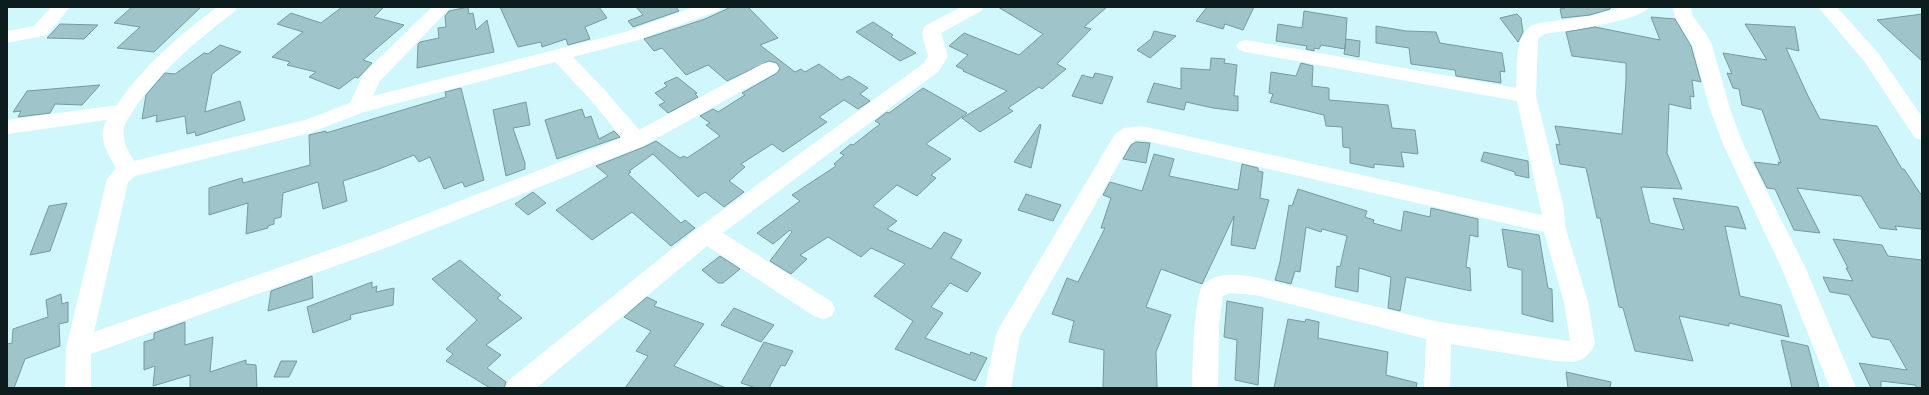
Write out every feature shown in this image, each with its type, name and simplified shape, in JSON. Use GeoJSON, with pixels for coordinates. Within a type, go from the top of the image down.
{"type":"FeatureCollection","features":[{"type":"Feature","properties":{"kind":"street"},"geometry":{"type":"LineString","coordinates":[[7,37],[40,31],[61,7]]}},
{"type":"Feature","properties":{"kind":"street"},"geometry":{"type":"LineString","coordinates":[[128,170],[113,143],[114,125],[137,90],[160,66],[192,36],[229,7]]}},
{"type":"Feature","properties":{"kind":"street"},"geometry":{"type":"LineString","coordinates":[[358,106],[371,78],[442,7]]}},
{"type":"Feature","properties":{"kind":"street"},"geometry":{"type":"LineString","coordinates":[[78,388],[78,348],[118,179],[128,170],[310,126],[358,106],[631,36],[712,7]]}},
{"type":"Feature","properties":{"kind":"street"},"geometry":{"type":"LineString","coordinates":[[518,388],[706,234],[932,67],[938,56],[932,36],[932,30],[975,7]]}},
{"type":"Feature","properties":{"kind":"street"},"geometry":{"type":"LineString","coordinates":[[1205,388],[1207,325],[1212,291],[1227,283],[1255,286],[1439,332],[1554,351],[1574,352],[1583,343],[1576,302],[1554,226],[1553,208],[1526,96],[1529,39],[1532,34],[1539,29],[1597,21],[1617,16],[1640,7]]}},
{"type":"Feature","properties":{"kind":"street"},"geometry":{"type":"LineString","coordinates":[[1682,7],[1683,16],[1697,34],[1702,45],[1720,109],[1733,144],[1758,198],[1794,269],[1843,388]]}},
{"type":"Feature","properties":{"kind":"street"},"geometry":{"type":"LineString","coordinates":[[1827,7],[1871,57],[1922,133]]}},
{"type":"Feature","properties":{"kind":"street"},"geometry":{"type":"LineString","coordinates":[[1246,46],[1526,96]]}},
{"type":"Feature","properties":{"kind":"street"},"geometry":{"type":"LineString","coordinates":[[560,55],[596,93],[636,141]]}},
{"type":"Feature","properties":{"kind":"street"},"geometry":{"type":"LineString","coordinates":[[78,348],[380,241],[636,141],[769,68]]}},
{"type":"Feature","properties":{"kind":"street"},"geometry":{"type":"LineString","coordinates":[[1901,103],[1922,103]]}},
{"type":"Feature","properties":{"kind":"street"},"geometry":{"type":"LineString","coordinates":[[7,127],[124,111]]}},
{"type":"Feature","properties":{"kind":"street"},"geometry":{"type":"LineString","coordinates":[[998,388],[1008,335],[1122,139],[1131,133],[1142,133],[1554,226]]}},
{"type":"Feature","properties":{"kind":"street"},"geometry":{"type":"LineString","coordinates":[[706,234],[823,309]]}},
{"type":"Feature","properties":{"kind":"street"},"geometry":{"type":"LineString","coordinates":[[1437,388],[1439,332]]}},
{"type":"Feature","properties":{"kind":"building"},"geometry":{"type":"Polygon","coordinates":[[[132,7],[201,7],[154,52],[117,48],[140,27],[114,23],[132,7]]]}},
{"type":"Feature","properties":{"kind":"building"},"geometry":{"type":"Polygon","coordinates":[[[342,7],[384,7],[374,17],[404,25],[363,60],[372,63],[358,78],[355,77],[339,89],[309,77],[316,72],[287,65],[290,62],[272,57],[303,32],[277,24],[291,13],[321,23],[342,7]]]}},
{"type":"Feature","properties":{"kind":"building"},"geometry":{"type":"Polygon","coordinates":[[[468,7],[469,14],[473,13],[476,30],[487,20],[494,52],[417,68],[418,44],[420,42],[439,38],[438,28],[446,27],[445,16],[449,11],[468,7]]]}},
{"type":"Feature","properties":{"kind":"building"},"geometry":{"type":"Polygon","coordinates":[[[500,7],[599,7],[607,18],[585,27],[590,39],[568,45],[566,39],[542,47],[541,42],[518,47],[500,7]]]}},
{"type":"Feature","properties":{"kind":"building"},"geometry":{"type":"Polygon","coordinates":[[[636,7],[676,7],[679,11],[633,27],[628,21],[643,15],[636,7]]]}},
{"type":"Feature","properties":{"kind":"building"},"geometry":{"type":"Polygon","coordinates":[[[731,7],[748,7],[778,38],[760,45],[795,72],[801,69],[805,72],[819,64],[841,80],[849,76],[868,88],[860,94],[870,101],[858,109],[844,100],[819,117],[827,122],[783,152],[772,144],[741,164],[745,167],[729,181],[744,192],[724,207],[705,192],[698,197],[653,154],[629,171],[631,172],[628,174],[681,223],[685,220],[695,228],[671,246],[632,212],[592,240],[556,210],[608,176],[596,166],[656,141],[680,158],[684,156],[687,158],[720,136],[706,125],[710,123],[700,116],[713,109],[718,112],[745,95],[742,93],[777,73],[780,69],[777,63],[769,61],[727,81],[708,65],[686,75],[662,48],[654,51],[644,39],[705,19],[731,7]]]}},
{"type":"Feature","properties":{"kind":"building"},"geometry":{"type":"Polygon","coordinates":[[[998,7],[1107,7],[1084,27],[1091,29],[1057,64],[1066,69],[1042,89],[1039,87],[1008,108],[1013,111],[980,132],[962,118],[1007,91],[963,71],[964,70],[956,66],[968,55],[949,46],[964,33],[1019,55],[1043,34],[998,7]]]}},
{"type":"Feature","properties":{"kind":"building"},"geometry":{"type":"Polygon","coordinates":[[[1207,7],[1254,7],[1243,30],[1225,24],[1223,29],[1196,21],[1207,7]]]}},
{"type":"Feature","properties":{"kind":"building"},"geometry":{"type":"Polygon","coordinates":[[[1568,7],[1610,7],[1610,9],[1590,15],[1562,18],[1560,9],[1568,7]]]}},
{"type":"Feature","properties":{"kind":"building"},"geometry":{"type":"Polygon","coordinates":[[[1304,11],[1347,18],[1345,49],[1321,45],[1319,49],[1314,48],[1314,51],[1306,49],[1307,46],[1276,41],[1278,24],[1302,28],[1304,11]]]}},
{"type":"Feature","properties":{"kind":"building"},"geometry":{"type":"Polygon","coordinates":[[[1517,14],[1521,18],[1523,32],[1518,42],[1500,18],[1517,14]]]}},
{"type":"Feature","properties":{"kind":"building"},"geometry":{"type":"Polygon","coordinates":[[[1922,14],[1922,61],[1877,20],[1922,14]]]}},
{"type":"Feature","properties":{"kind":"building"},"geometry":{"type":"Polygon","coordinates":[[[1651,17],[1675,19],[1691,46],[1701,82],[1692,80],[1694,97],[1690,96],[1691,109],[1669,104],[1667,153],[1682,189],[1641,187],[1650,223],[1684,230],[1673,198],[1738,207],[1746,229],[1725,226],[1740,296],[1781,305],[1789,337],[1729,323],[1729,326],[1679,316],[1693,361],[1635,351],[1623,308],[1619,307],[1600,218],[1597,218],[1586,168],[1560,164],[1556,144],[1560,145],[1555,126],[1622,134],[1626,63],[1572,56],[1566,32],[1595,27],[1660,40],[1651,17]]]}},
{"type":"Feature","properties":{"kind":"building"},"geometry":{"type":"Polygon","coordinates":[[[873,22],[893,35],[891,37],[916,53],[900,61],[856,32],[873,22]]]}},
{"type":"Feature","properties":{"kind":"building"},"geometry":{"type":"Polygon","coordinates":[[[60,24],[98,25],[84,39],[47,38],[60,24]]]}},
{"type":"Feature","properties":{"kind":"building"},"geometry":{"type":"Polygon","coordinates":[[[1745,24],[1795,27],[1799,51],[1786,48],[1820,119],[1877,126],[1902,169],[1904,169],[1922,196],[1922,229],[1895,226],[1897,230],[1880,228],[1861,196],[1797,188],[1820,233],[1794,230],[1775,189],[1767,188],[1754,162],[1779,165],[1778,162],[1781,163],[1762,110],[1742,105],[1739,89],[1733,88],[1727,73],[1732,74],[1723,53],[1767,60],[1745,24]]]}},
{"type":"Feature","properties":{"kind":"building"},"geometry":{"type":"Polygon","coordinates":[[[1376,26],[1406,31],[1436,32],[1440,43],[1502,53],[1505,72],[1500,71],[1501,83],[1456,76],[1455,70],[1411,64],[1409,48],[1376,43],[1376,26]]]}},
{"type":"Feature","properties":{"kind":"building"},"geometry":{"type":"Polygon","coordinates":[[[1154,31],[1176,36],[1150,58],[1137,50],[1151,39],[1154,31]]]}},
{"type":"Feature","properties":{"kind":"building"},"geometry":{"type":"Polygon","coordinates":[[[1346,39],[1360,41],[1359,57],[1344,54],[1346,39]]]}},
{"type":"Feature","properties":{"kind":"building"},"geometry":{"type":"Polygon","coordinates":[[[220,45],[241,52],[212,74],[205,112],[240,101],[245,120],[196,136],[195,132],[187,134],[185,116],[156,122],[157,115],[142,119],[146,95],[165,73],[175,74],[204,53],[208,54],[220,45]]]}},
{"type":"Feature","properties":{"kind":"building"},"geometry":{"type":"Polygon","coordinates":[[[1211,58],[1225,59],[1224,63],[1237,65],[1234,96],[1238,96],[1238,111],[1213,108],[1186,102],[1184,110],[1147,102],[1154,83],[1181,89],[1181,68],[1210,70],[1211,58]]]}},
{"type":"Feature","properties":{"kind":"building"},"geometry":{"type":"Polygon","coordinates":[[[1301,63],[1313,66],[1312,86],[1329,88],[1329,100],[1388,105],[1392,128],[1415,130],[1418,154],[1401,152],[1404,167],[1374,164],[1374,168],[1350,163],[1350,148],[1343,147],[1342,127],[1326,126],[1324,115],[1270,102],[1273,94],[1269,93],[1271,72],[1296,76],[1301,63]]]}},
{"type":"Feature","properties":{"kind":"building"},"geometry":{"type":"Polygon","coordinates":[[[1095,73],[1113,77],[1102,104],[1072,96],[1082,75],[1093,78],[1095,73]]]}},
{"type":"Feature","properties":{"kind":"building"},"geometry":{"type":"Polygon","coordinates":[[[677,77],[697,93],[695,94],[698,97],[668,113],[659,105],[665,102],[655,93],[667,86],[664,83],[677,77]]]}},
{"type":"Feature","properties":{"kind":"building"},"geometry":{"type":"Polygon","coordinates":[[[100,85],[82,105],[55,104],[50,113],[18,117],[21,111],[13,112],[27,91],[100,85]]]}},
{"type":"Feature","properties":{"kind":"building"},"geometry":{"type":"Polygon","coordinates":[[[461,88],[484,180],[465,187],[462,182],[444,189],[430,157],[419,162],[414,155],[343,181],[347,201],[323,209],[318,182],[283,193],[281,217],[274,219],[274,224],[268,226],[268,228],[246,234],[248,203],[209,215],[209,188],[242,178],[243,183],[310,165],[309,135],[326,131],[326,133],[446,97],[445,92],[461,88]]]}},
{"type":"Feature","properties":{"kind":"building"},"geometry":{"type":"Polygon","coordinates":[[[923,88],[967,113],[926,144],[951,159],[931,175],[936,178],[917,196],[897,185],[873,206],[897,221],[887,229],[931,249],[944,232],[962,240],[951,258],[981,273],[967,292],[950,283],[931,307],[943,313],[925,338],[970,355],[971,352],[987,358],[975,381],[895,349],[913,321],[874,296],[905,264],[871,248],[861,257],[828,237],[800,255],[807,259],[791,274],[770,261],[792,232],[790,230],[773,244],[757,233],[800,201],[792,195],[836,166],[834,164],[844,155],[840,153],[880,124],[875,121],[887,112],[889,113],[923,88]]]}},
{"type":"Feature","properties":{"kind":"building"},"geometry":{"type":"Polygon","coordinates":[[[526,102],[530,125],[513,128],[525,163],[525,169],[506,176],[493,110],[526,102]]]}},
{"type":"Feature","properties":{"kind":"building"},"geometry":{"type":"Polygon","coordinates":[[[582,109],[585,118],[591,116],[599,139],[614,131],[620,137],[557,159],[545,120],[582,109]]]}},
{"type":"Feature","properties":{"kind":"building"},"geometry":{"type":"Polygon","coordinates":[[[1040,124],[1031,168],[1014,162],[1040,124]]]}},
{"type":"Feature","properties":{"kind":"building"},"geometry":{"type":"Polygon","coordinates":[[[1136,142],[1150,143],[1146,163],[1123,159],[1131,145],[1136,142]]]}},
{"type":"Feature","properties":{"kind":"building"},"geometry":{"type":"Polygon","coordinates":[[[1484,152],[1528,161],[1529,178],[1515,175],[1515,172],[1481,161],[1484,152]]]}},
{"type":"Feature","properties":{"kind":"building"},"geometry":{"type":"Polygon","coordinates":[[[1154,154],[1174,159],[1169,176],[1238,190],[1242,164],[1258,168],[1258,171],[1263,172],[1260,198],[1269,200],[1255,249],[1231,245],[1234,216],[1202,284],[1161,269],[1146,307],[1171,315],[1156,352],[1157,388],[1103,388],[1104,350],[1069,342],[1074,321],[1052,314],[1067,278],[1078,282],[1105,228],[1101,228],[1111,198],[1103,195],[1110,182],[1142,191],[1154,154]]]}},
{"type":"Feature","properties":{"kind":"building"},"geometry":{"type":"Polygon","coordinates":[[[1298,189],[1367,211],[1365,217],[1374,220],[1373,223],[1401,231],[1404,211],[1430,217],[1431,208],[1478,219],[1478,237],[1470,235],[1466,267],[1470,268],[1471,291],[1406,277],[1400,311],[1388,308],[1391,277],[1359,268],[1358,292],[1335,287],[1337,266],[1340,267],[1347,236],[1322,229],[1321,232],[1306,227],[1300,272],[1295,271],[1291,284],[1275,280],[1280,262],[1289,205],[1292,206],[1298,189]]]}},
{"type":"Feature","properties":{"kind":"building"},"geometry":{"type":"Polygon","coordinates":[[[533,192],[546,203],[528,215],[515,204],[533,192]]]}},
{"type":"Feature","properties":{"kind":"building"},"geometry":{"type":"Polygon","coordinates":[[[1026,194],[1061,205],[1053,221],[1018,210],[1026,194]]]}},
{"type":"Feature","properties":{"kind":"building"},"geometry":{"type":"Polygon","coordinates":[[[67,203],[50,251],[30,255],[49,206],[67,203]]]}},
{"type":"Feature","properties":{"kind":"building"},"geometry":{"type":"Polygon","coordinates":[[[1502,229],[1539,235],[1548,288],[1552,289],[1553,322],[1522,314],[1522,270],[1508,267],[1502,229]]]}},
{"type":"Feature","properties":{"kind":"building"},"geometry":{"type":"Polygon","coordinates":[[[1833,239],[1882,245],[1888,256],[1922,260],[1922,388],[1917,388],[1915,385],[1881,381],[1881,388],[1871,388],[1859,363],[1907,370],[1890,340],[1872,337],[1849,295],[1830,292],[1823,277],[1853,281],[1833,239]]]}},
{"type":"Feature","properties":{"kind":"building"},"geometry":{"type":"Polygon","coordinates":[[[720,256],[740,269],[723,283],[718,283],[702,270],[720,256]]]}},
{"type":"Feature","properties":{"kind":"building"},"geometry":{"type":"Polygon","coordinates":[[[460,260],[501,295],[497,298],[522,318],[486,345],[501,355],[487,368],[506,382],[504,388],[490,388],[446,361],[453,354],[446,349],[477,320],[432,279],[460,260]]]}},
{"type":"Feature","properties":{"kind":"building"},"geometry":{"type":"Polygon","coordinates":[[[312,276],[313,298],[268,311],[271,291],[312,276]]]}},
{"type":"Feature","properties":{"kind":"building"},"geometry":{"type":"Polygon","coordinates":[[[372,282],[372,288],[377,286],[376,292],[394,288],[393,305],[350,315],[351,319],[313,333],[307,307],[372,282]]]}},
{"type":"Feature","properties":{"kind":"building"},"geometry":{"type":"Polygon","coordinates":[[[61,294],[62,304],[68,302],[68,322],[59,324],[60,346],[25,359],[14,388],[7,388],[7,344],[12,343],[13,329],[48,317],[46,300],[61,294]]]}},
{"type":"Feature","properties":{"kind":"building"},"geometry":{"type":"Polygon","coordinates":[[[647,297],[657,302],[654,306],[704,324],[674,366],[726,388],[625,388],[648,356],[636,351],[651,331],[624,317],[647,297]]]}},
{"type":"Feature","properties":{"kind":"building"},"geometry":{"type":"Polygon","coordinates":[[[1227,301],[1263,308],[1258,385],[1235,380],[1237,340],[1224,337],[1227,301]]]}},
{"type":"Feature","properties":{"kind":"building"},"geometry":{"type":"Polygon","coordinates":[[[734,308],[774,325],[761,342],[721,325],[734,308]]]}},
{"type":"Feature","properties":{"kind":"building"},"geometry":{"type":"Polygon","coordinates":[[[1288,319],[1305,322],[1306,319],[1319,322],[1318,338],[1388,352],[1386,375],[1417,383],[1416,388],[1274,388],[1288,319]]]}},
{"type":"Feature","properties":{"kind":"building"},"geometry":{"type":"Polygon","coordinates":[[[185,322],[185,345],[213,337],[210,372],[246,360],[246,364],[256,365],[257,388],[190,388],[190,375],[153,386],[155,366],[144,370],[144,342],[154,339],[154,333],[185,322]]]}},
{"type":"Feature","properties":{"kind":"building"},"geometry":{"type":"Polygon","coordinates":[[[1781,340],[1808,346],[1819,388],[1792,388],[1781,340]]]}},
{"type":"Feature","properties":{"kind":"building"},"geometry":{"type":"Polygon","coordinates":[[[764,342],[793,351],[785,366],[781,365],[769,388],[756,388],[741,383],[764,342]]]}},
{"type":"Feature","properties":{"kind":"building"},"geometry":{"type":"Polygon","coordinates":[[[281,361],[297,361],[289,377],[274,377],[281,361]]]}},
{"type":"Feature","properties":{"kind":"building"},"geometry":{"type":"Polygon","coordinates":[[[1566,372],[1611,382],[1610,388],[1568,388],[1566,372]]]}}]}
